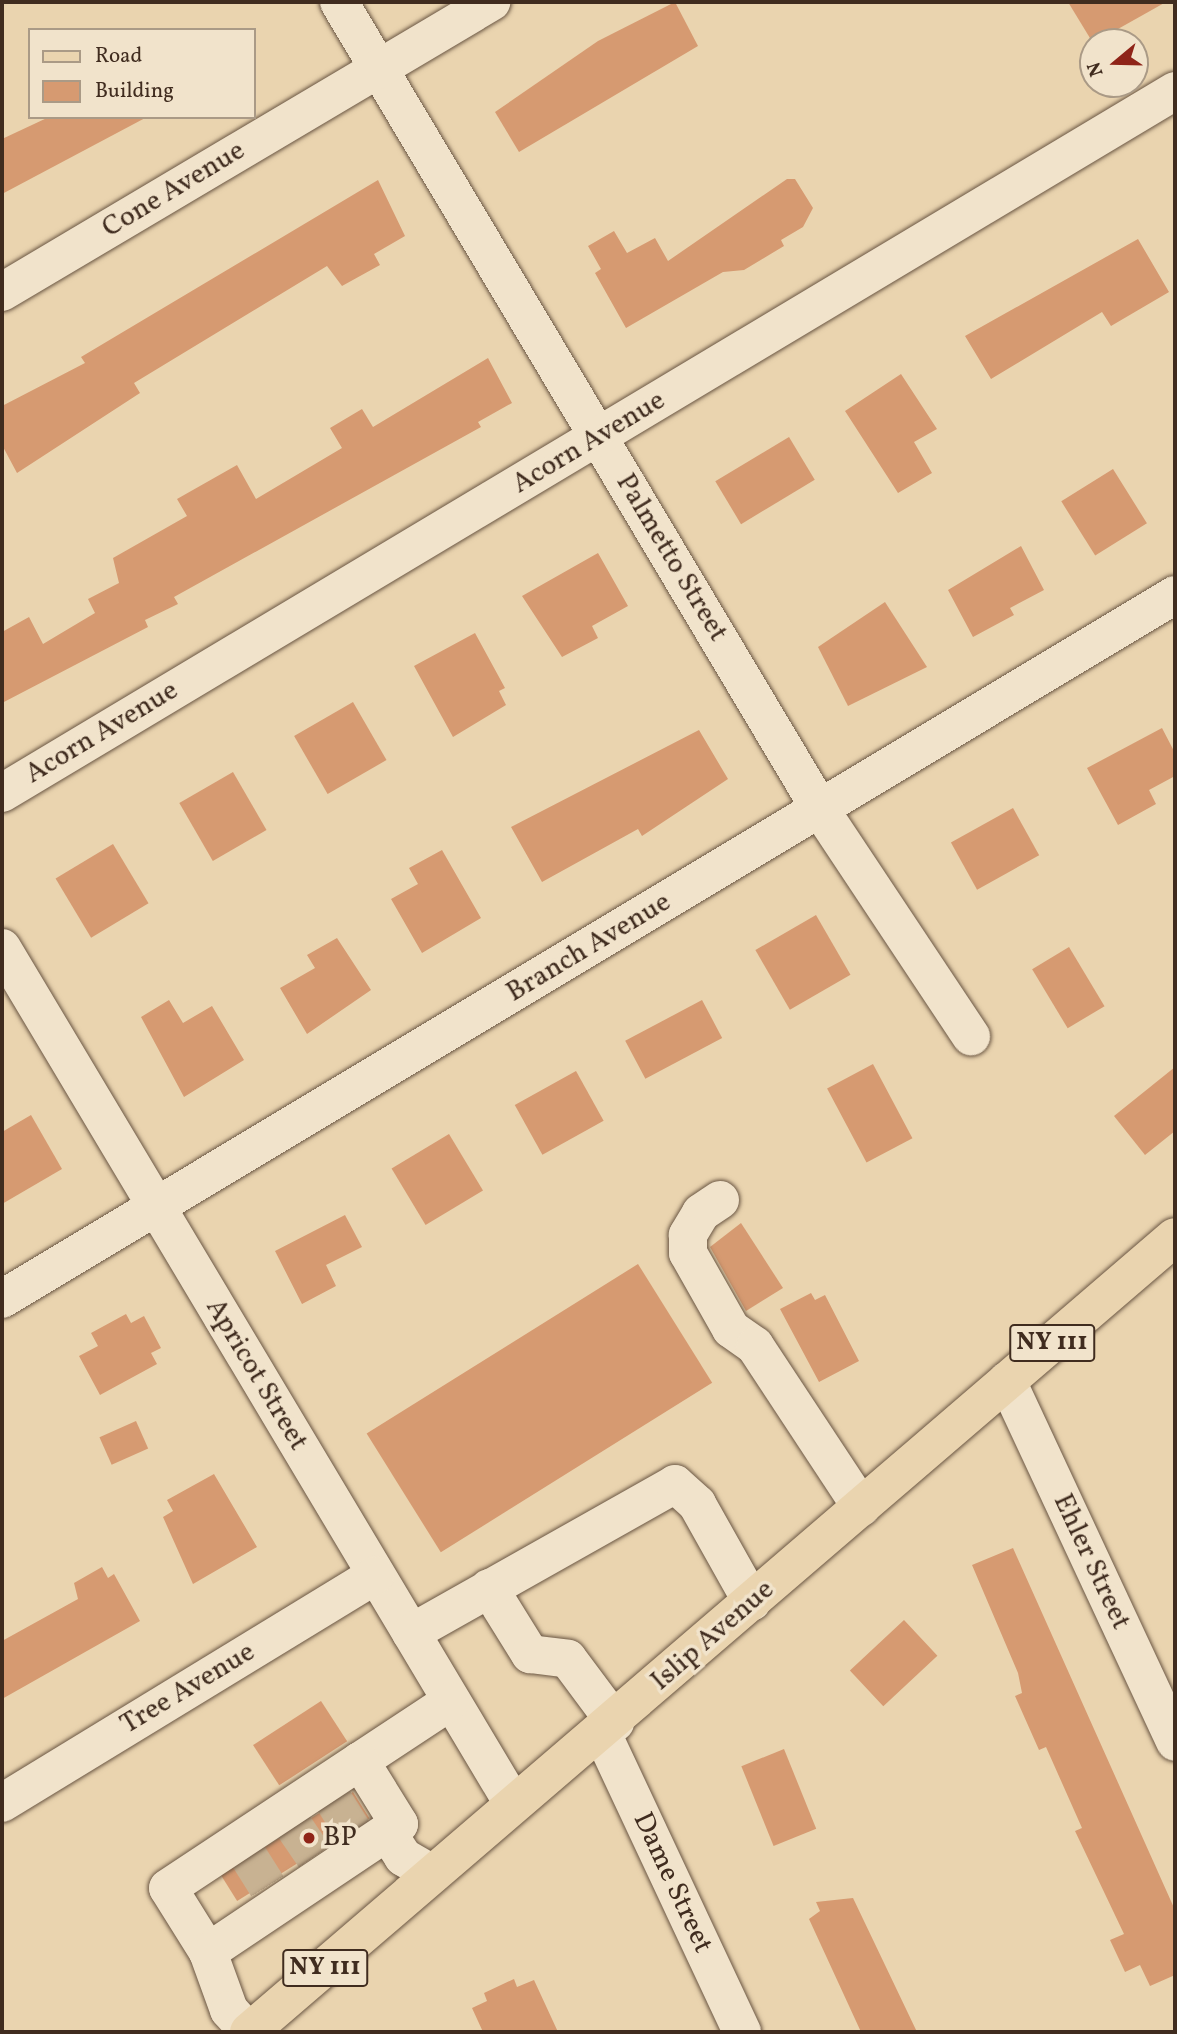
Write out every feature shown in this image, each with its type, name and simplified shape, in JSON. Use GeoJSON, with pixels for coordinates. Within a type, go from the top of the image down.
{"type":"FeatureCollection","features":[{"type":"Feature","properties":{"kind":"main road","name":"Islip Avenue"},"geometry":{"type":"LineString","coordinates":[[249,2032],[433,1874],[512,1802],[608,1727],[1175,1237]]}},
{"type":"Feature","properties":{"kind":"street","name":"Palmetto Street"},"geometry":{"type":"LineString","coordinates":[[339,2],[820,809],[971,1036]]}},
{"type":"Feature","properties":{"kind":"street","name":"Cone Avenue"},"geometry":{"type":"LineString","coordinates":[[2,292],[491,2]]}},
{"type":"Feature","properties":{"kind":"street","name":"Acorn Avenue"},"geometry":{"type":"LineString","coordinates":[[2,793],[600,438],[1175,91]]}},
{"type":"Feature","properties":{"kind":"street","name":"Branch Avenue"},"geometry":{"type":"LineString","coordinates":[[2,1299],[1175,594]]}},
{"type":"Feature","properties":{"kind":"street","name":"Apricot Street"},"geometry":{"type":"LineString","coordinates":[[2,948],[512,1802]]}},
{"type":"Feature","properties":{"kind":"street"},"geometry":{"type":"LineString","coordinates":[[720,1200],[701,1213],[688,1235],[688,1253],[731,1329],[755,1346],[861,1507]]}},
{"type":"Feature","properties":{"kind":"street","name":"Ehler Street"},"geometry":{"type":"LineString","coordinates":[[1007,1381],[1175,1742]]}},
{"type":"Feature","properties":{"kind":"street"},"geometry":{"type":"LineString","coordinates":[[411,1633],[675,1484],[687,1489],[752,1602]]}},
{"type":"Feature","properties":{"kind":"street","name":"Tree Avenue"},"geometry":{"type":"LineString","coordinates":[[2,1803],[375,1575]]}},
{"type":"Feature","properties":{"kind":"street","name":"Dame Street"},"geometry":{"type":"LineString","coordinates":[[489,1588],[530,1654],[545,1661],[559,1656],[579,1669],[608,1727],[742,2032]]}},
{"type":"Feature","properties":{"kind":"street"},"geometry":{"type":"LineString","coordinates":[[249,2032],[229,2010],[208,1952],[168,1888],[243,1848],[328,1793],[360,1761],[450,1701]]}},
{"type":"Feature","properties":{"kind":"street"},"geometry":{"type":"LineString","coordinates":[[208,1952],[274,1897],[321,1867],[399,1824],[360,1761]]}},
{"type":"Feature","properties":{"kind":"street"},"geometry":{"type":"LineString","coordinates":[[369,1839],[433,1874]]}},
{"type":"Feature","properties":{"kind":"building"},"geometry":{"type":"Polygon","coordinates":[[[675,2],[698,46],[519,152],[495,112],[598,41],[675,2]]]}},
{"type":"Feature","properties":{"kind":"building"},"geometry":{"type":"Polygon","coordinates":[[[1068,2],[1166,2],[1120,28],[1084,28],[1068,2]]]}},
{"type":"Feature","properties":{"kind":"building"},"geometry":{"type":"Polygon","coordinates":[[[45,119],[143,119],[2,194],[2,139],[45,119]]]}},
{"type":"Feature","properties":{"kind":"building"},"geometry":{"type":"Polygon","coordinates":[[[787,179],[795,179],[813,208],[803,227],[781,240],[784,246],[744,270],[723,272],[626,328],[595,273],[601,269],[588,246],[614,231],[627,253],[655,238],[668,261],[787,179]]]}},
{"type":"Feature","properties":{"kind":"building"},"geometry":{"type":"Polygon","coordinates":[[[378,180],[405,236],[374,254],[380,265],[342,286],[327,266],[134,383],[140,393],[17,473],[2,445],[2,406],[85,363],[81,357],[378,180]]]}},
{"type":"Feature","properties":{"kind":"building"},"geometry":{"type":"Polygon","coordinates":[[[1138,239],[1169,292],[1111,326],[1102,312],[991,379],[965,336],[1138,239]]]}},
{"type":"Feature","properties":{"kind":"building"},"geometry":{"type":"Polygon","coordinates":[[[488,358],[512,403],[478,422],[481,427],[174,597],[178,604],[145,620],[148,627],[2,703],[2,632],[29,617],[43,644],[95,613],[88,599],[119,583],[113,558],[187,516],[177,499],[237,465],[256,499],[342,448],[330,428],[362,409],[373,427],[488,358]]]}},
{"type":"Feature","properties":{"kind":"building"},"geometry":{"type":"Polygon","coordinates":[[[901,374],[937,429],[914,442],[932,473],[898,493],[845,411],[901,374]]]}},
{"type":"Feature","properties":{"kind":"building"},"geometry":{"type":"Polygon","coordinates":[[[789,437],[815,480],[741,524],[715,481],[789,437]]]}},
{"type":"Feature","properties":{"kind":"building"},"geometry":{"type":"Polygon","coordinates":[[[1113,469],[1147,523],[1095,556],[1061,501],[1113,469]]]}},
{"type":"Feature","properties":{"kind":"building"},"geometry":{"type":"Polygon","coordinates":[[[1021,546],[1044,590],[1010,608],[1014,615],[973,637],[948,590],[1021,546]]]}},
{"type":"Feature","properties":{"kind":"building"},"geometry":{"type":"Polygon","coordinates":[[[598,553],[628,606],[592,626],[598,638],[562,657],[522,596],[598,553]]]}},
{"type":"Feature","properties":{"kind":"building"},"geometry":{"type":"Polygon","coordinates":[[[885,602],[927,667],[848,706],[818,647],[885,602]]]}},
{"type":"Feature","properties":{"kind":"building"},"geometry":{"type":"Polygon","coordinates":[[[475,633],[505,688],[499,691],[506,705],[453,737],[414,666],[475,633]]]}},
{"type":"Feature","properties":{"kind":"building"},"geometry":{"type":"Polygon","coordinates":[[[353,702],[387,760],[328,794],[294,736],[353,702]]]}},
{"type":"Feature","properties":{"kind":"building"},"geometry":{"type":"Polygon","coordinates":[[[1162,728],[1175,753],[1175,776],[1149,790],[1156,804],[1118,825],[1087,768],[1162,728]]]}},
{"type":"Feature","properties":{"kind":"building"},"geometry":{"type":"Polygon","coordinates":[[[699,730],[728,779],[642,836],[638,829],[542,882],[511,827],[699,730]]]}},
{"type":"Feature","properties":{"kind":"building"},"geometry":{"type":"Polygon","coordinates":[[[233,772],[266,830],[213,861],[179,803],[233,772]]]}},
{"type":"Feature","properties":{"kind":"building"},"geometry":{"type":"Polygon","coordinates":[[[1013,808],[1039,855],[977,890],[951,842],[1013,808]]]}},
{"type":"Feature","properties":{"kind":"building"},"geometry":{"type":"Polygon","coordinates":[[[113,844],[149,903],[91,938],[56,879],[113,844]]]}},
{"type":"Feature","properties":{"kind":"building"},"geometry":{"type":"Polygon","coordinates":[[[442,850],[481,918],[422,953],[391,899],[418,884],[409,868],[442,850]]]}},
{"type":"Feature","properties":{"kind":"building"},"geometry":{"type":"Polygon","coordinates":[[[816,915],[850,975],[790,1010],[755,950],[816,915]]]}},
{"type":"Feature","properties":{"kind":"building"},"geometry":{"type":"Polygon","coordinates":[[[337,938],[371,990],[307,1034],[280,988],[315,968],[307,955],[337,938]]]}},
{"type":"Feature","properties":{"kind":"building"},"geometry":{"type":"Polygon","coordinates":[[[1069,947],[1105,1006],[1068,1028],[1032,969],[1069,947]]]}},
{"type":"Feature","properties":{"kind":"building"},"geometry":{"type":"Polygon","coordinates":[[[169,1000],[183,1023],[212,1006],[244,1060],[184,1097],[141,1017],[169,1000]]]}},
{"type":"Feature","properties":{"kind":"building"},"geometry":{"type":"Polygon","coordinates":[[[702,1000],[722,1038],[645,1079],[625,1041],[702,1000]]]}},
{"type":"Feature","properties":{"kind":"building"},"geometry":{"type":"Polygon","coordinates":[[[873,1064],[912,1138],[867,1163],[827,1088],[873,1064]]]}},
{"type":"Feature","properties":{"kind":"building"},"geometry":{"type":"Polygon","coordinates":[[[1175,1067],[1175,1131],[1145,1155],[1114,1116],[1175,1067]]]}},
{"type":"Feature","properties":{"kind":"building"},"geometry":{"type":"Polygon","coordinates":[[[576,1071],[604,1121],[542,1155],[515,1105],[576,1071]]]}},
{"type":"Feature","properties":{"kind":"building"},"geometry":{"type":"Polygon","coordinates":[[[31,1115],[62,1169],[2,1204],[2,1132],[31,1115]]]}},
{"type":"Feature","properties":{"kind":"building"},"geometry":{"type":"Polygon","coordinates":[[[449,1134],[483,1191],[426,1225],[392,1169],[449,1134]]]}},
{"type":"Feature","properties":{"kind":"building"},"geometry":{"type":"Polygon","coordinates":[[[345,1215],[362,1247],[326,1265],[336,1286],[302,1304],[275,1251],[345,1215]]]}},
{"type":"Feature","properties":{"kind":"building"},"geometry":{"type":"Polygon","coordinates":[[[741,1223],[783,1288],[746,1311],[710,1247],[741,1223]]]}},
{"type":"Feature","properties":{"kind":"building"},"geometry":{"type":"Polygon","coordinates":[[[638,1264],[712,1383],[441,1552],[367,1434],[638,1264]]]}},
{"type":"Feature","properties":{"kind":"building"},"geometry":{"type":"Polygon","coordinates":[[[811,1293],[815,1300],[825,1295],[859,1361],[819,1382],[780,1309],[811,1293]]]}},
{"type":"Feature","properties":{"kind":"building"},"geometry":{"type":"Polygon","coordinates":[[[126,1314],[131,1323],[144,1316],[161,1348],[151,1353],[157,1364],[100,1395],[79,1356],[98,1346],[91,1333],[126,1314]]]}},
{"type":"Feature","properties":{"kind":"building"},"geometry":{"type":"Polygon","coordinates":[[[136,1421],[148,1448],[112,1465],[99,1437],[136,1421]]]}},
{"type":"Feature","properties":{"kind":"building"},"geometry":{"type":"Polygon","coordinates":[[[214,1474],[257,1547],[193,1584],[163,1517],[173,1511],[167,1500],[214,1474]]]}},
{"type":"Feature","properties":{"kind":"building"},"geometry":{"type":"Polygon","coordinates":[[[1013,1548],[1175,1910],[1175,1975],[1150,1986],[1140,1965],[1125,1972],[1110,1940],[1124,1934],[1075,1831],[1082,1828],[1046,1747],[1039,1750],[1015,1696],[1022,1693],[1018,1673],[972,1565],[1013,1548]]]}},
{"type":"Feature","properties":{"kind":"building"},"geometry":{"type":"Polygon","coordinates":[[[102,1567],[108,1578],[114,1574],[140,1621],[2,1699],[2,1641],[78,1599],[74,1583],[102,1567]]]}},
{"type":"Feature","properties":{"kind":"building"},"geometry":{"type":"Polygon","coordinates":[[[904,1620],[937,1656],[883,1706],[850,1670],[904,1620]]]}},
{"type":"Feature","properties":{"kind":"building"},"geometry":{"type":"Polygon","coordinates":[[[321,1701],[347,1741],[279,1785],[253,1745],[321,1701]]]}},
{"type":"Feature","properties":{"kind":"building"},"geometry":{"type":"Polygon","coordinates":[[[784,1749],[816,1829],[774,1846],[741,1766],[784,1749]]]}},
{"type":"Feature","properties":{"kind":"building"},"geometry":{"type":"Polygon","coordinates":[[[353,1792],[369,1818],[237,1901],[221,1875],[353,1792]]]}},
{"type":"Feature","properties":{"kind":"building"},"geometry":{"type":"Polygon","coordinates":[[[853,1898],[917,2032],[861,2032],[809,1919],[820,1911],[816,1902],[853,1898]]]}},
{"type":"Feature","properties":{"kind":"building"},"geometry":{"type":"Polygon","coordinates":[[[514,1979],[517,1987],[534,1980],[558,2032],[483,2032],[472,2008],[487,2001],[484,1993],[514,1979]]]}},
{"type":"Feature","properties":{"kind":"tunnel"},"geometry":{"type":"LineString","coordinates":[[334,1801],[356,1836]]}},
{"type":"Feature","properties":{"kind":"tunnel"},"geometry":{"type":"LineString","coordinates":[[293,1825],[317,1860]]}},
{"type":"Feature","properties":{"kind":"tunnel"},"geometry":{"type":"LineString","coordinates":[[247,1854],[269,1889]]}},
{"type":"Feature","properties":{"kind":"place","name":"BP"},"geometry":{"type":"Point","coordinates":[309,1838]}}]}
